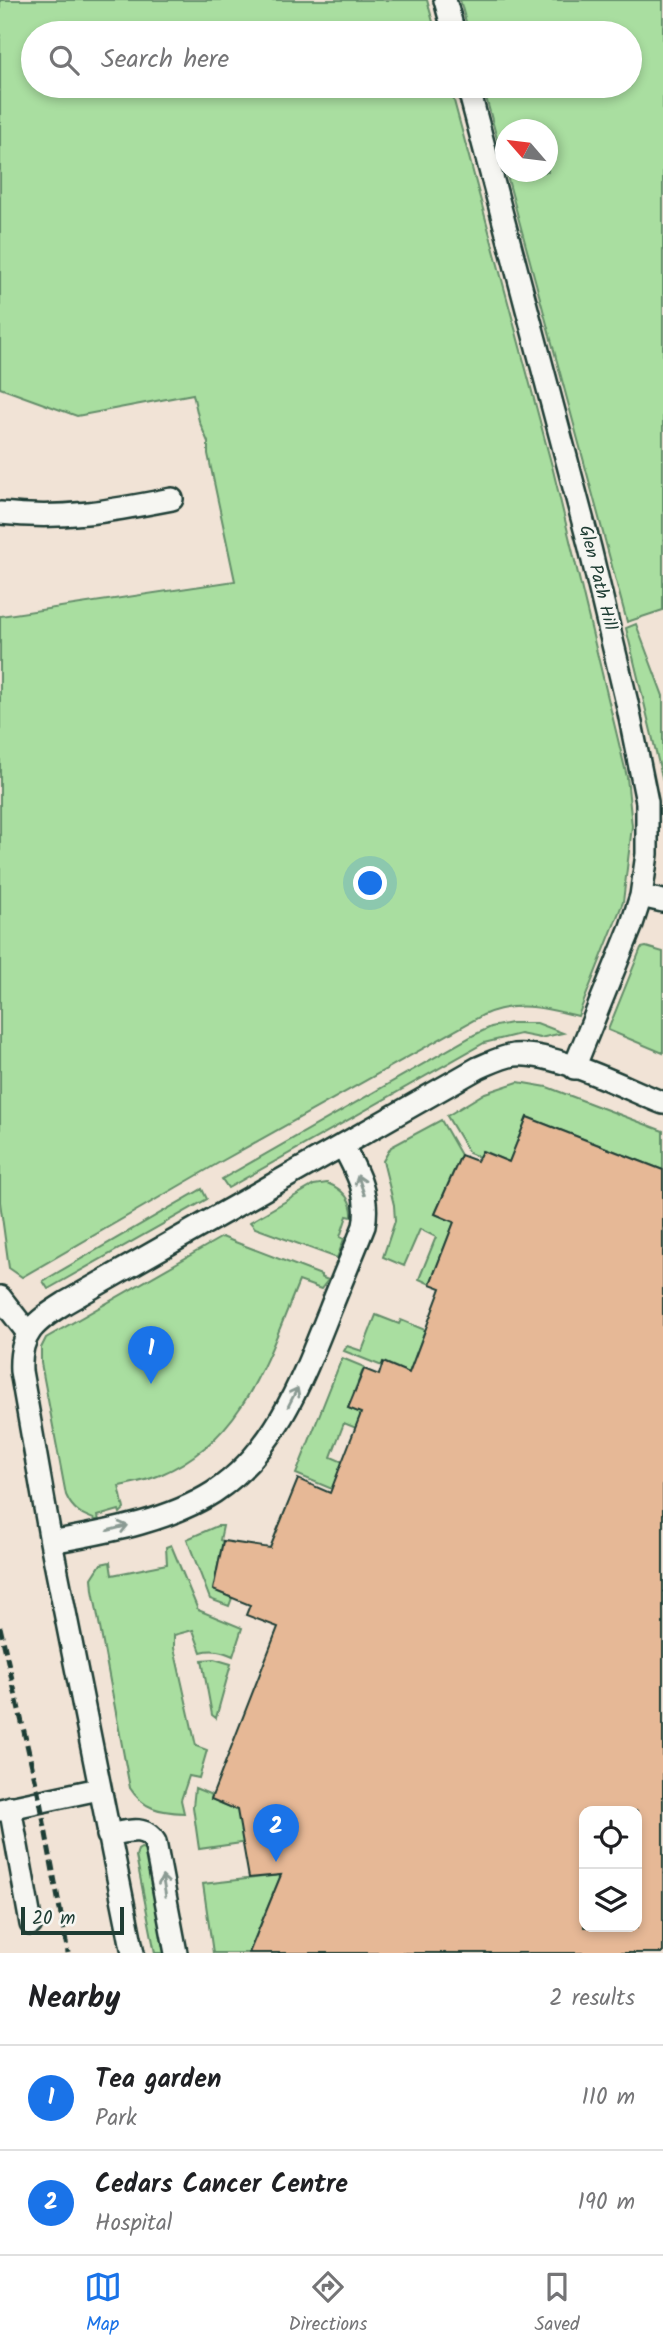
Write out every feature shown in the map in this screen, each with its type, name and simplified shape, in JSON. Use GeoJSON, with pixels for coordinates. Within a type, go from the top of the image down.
{"type":"FeatureCollection","features":[{"type":"Feature","properties":{"kind":"lane"},"geometry":{"type":"LineString","coordinates":[[445,0],[451,21]]}},
{"type":"Feature","properties":{"kind":"lane","name":"Glen Path Hill"},"geometry":{"type":"LineString","coordinates":[[471,98],[590,548],[627,703],[655,800],[640,896],[631,927],[575,1068]]}},
{"type":"Feature","properties":{"kind":"lane"},"geometry":{"type":"LineString","coordinates":[[0,513],[63,517],[109,512],[172,499]]}},
{"type":"Feature","properties":{"kind":"lane"},"geometry":{"type":"LineString","coordinates":[[640,896],[663,901]]}},
{"type":"Feature","properties":{"kind":"lane"},"geometry":{"type":"LineString","coordinates":[[133,1953],[51,1542],[21,1371],[22,1351],[28,1334],[39,1320],[65,1303],[497,1059],[527,1055],[575,1068],[663,1103]]}},
{"type":"Feature","properties":{"kind":"lane"},"geometry":{"type":"LineString","coordinates":[[51,1542],[144,1521],[197,1501],[230,1479],[267,1439],[294,1397],[364,1226],[366,1197],[357,1171],[343,1146]]}},
{"type":"Feature","properties":{"kind":"lane"},"geometry":{"type":"LineString","coordinates":[[0,1297],[28,1334]]}},
{"type":"Feature","properties":{"kind":"lane"},"geometry":{"type":"LineString","coordinates":[[31,1924],[5,1809],[99,1789]]}},
{"type":"Feature","properties":{"kind":"lane"},"geometry":{"type":"LineString","coordinates":[[108,1835],[139,1830],[146,1832],[155,1842],[176,1953]]}},
{"type":"Feature","properties":{"kind":"green space"},"geometry":{"type":"Polygon","coordinates":[[[0,0],[427,0],[433,21],[21,21],[21,98],[453,98],[553,470],[627,777],[632,826],[623,902],[578,1016],[530,1007],[495,1010],[483,1015],[22,1277],[9,1268],[0,1202],[0,616],[235,581],[208,454],[208,442],[199,421],[193,394],[77,416],[0,388],[0,0]]]}},
{"type":"Feature","properties":{"kind":"green space"},"geometry":{"type":"Polygon","coordinates":[[[460,0],[663,0],[663,610],[627,622],[509,182],[558,182],[558,119],[495,119],[495,131],[486,98],[642,98],[642,21],[466,21],[460,0]]]}},
{"type":"Feature","properties":{"kind":"green space"},"geometry":{"type":"Polygon","coordinates":[[[636,624],[663,696],[663,781],[626,628],[636,624]]]}},
{"type":"Feature","properties":{"kind":"green space"},"geometry":{"type":"Polygon","coordinates":[[[641,948],[663,952],[663,1053],[608,1030],[641,948]]]}},
{"type":"Feature","properties":{"kind":"green space"},"geometry":{"type":"Polygon","coordinates":[[[511,1023],[537,1023],[563,1033],[540,1038],[520,1034],[484,1043],[228,1188],[222,1179],[474,1035],[491,1027],[511,1023]]]}},
{"type":"Feature","properties":{"kind":"green space"},"geometry":{"type":"Polygon","coordinates":[[[518,1082],[547,1087],[663,1131],[663,1170],[527,1117],[509,1162],[483,1151],[479,1157],[469,1153],[447,1116],[485,1093],[518,1082]]]}},
{"type":"Feature","properties":{"kind":"green space"},"geometry":{"type":"Polygon","coordinates":[[[441,1120],[461,1155],[435,1214],[454,1222],[430,1284],[419,1279],[436,1237],[420,1229],[404,1266],[383,1257],[395,1221],[394,1205],[383,1161],[391,1147],[441,1120]]]}},
{"type":"Feature","properties":{"kind":"green space"},"geometry":{"type":"Polygon","coordinates":[[[327,1183],[346,1196],[352,1211],[352,1217],[347,1216],[340,1237],[344,1239],[337,1258],[255,1228],[250,1222],[314,1185],[327,1183]]]}},
{"type":"Feature","properties":{"kind":"green space"},"geometry":{"type":"Polygon","coordinates":[[[202,1189],[207,1199],[48,1289],[43,1281],[202,1189]]]}},
{"type":"Feature","properties":{"kind":"green space"},"geometry":{"type":"Polygon","coordinates":[[[222,1237],[328,1280],[321,1289],[299,1281],[276,1339],[249,1394],[213,1441],[189,1460],[160,1475],[119,1486],[124,1509],[120,1513],[119,1510],[98,1516],[99,1521],[83,1514],[75,1509],[66,1495],[41,1363],[41,1348],[46,1338],[222,1237]]]}},
{"type":"Feature","properties":{"kind":"green space"},"geometry":{"type":"Polygon","coordinates":[[[376,1315],[399,1324],[401,1320],[425,1330],[409,1373],[384,1362],[382,1366],[344,1351],[347,1346],[362,1351],[376,1315]]]}},
{"type":"Feature","properties":{"kind":"green space"},"geometry":{"type":"Polygon","coordinates":[[[342,1358],[364,1367],[348,1408],[362,1413],[356,1428],[344,1423],[331,1457],[343,1462],[332,1489],[296,1474],[342,1358]]]}},
{"type":"Feature","properties":{"kind":"green space"},"geometry":{"type":"Polygon","coordinates":[[[223,1526],[220,1540],[223,1541],[213,1590],[232,1598],[229,1606],[210,1599],[187,1539],[223,1526]]]}},
{"type":"Feature","properties":{"kind":"green space"},"geometry":{"type":"Polygon","coordinates":[[[171,1545],[198,1610],[242,1628],[233,1656],[217,1651],[201,1652],[193,1630],[174,1635],[174,1648],[196,1746],[207,1750],[199,1778],[189,1776],[181,1800],[184,1813],[167,1812],[146,1805],[130,1788],[92,1578],[101,1564],[110,1562],[112,1575],[167,1564],[166,1547],[171,1545]]]}},
{"type":"Feature","properties":{"kind":"green space"},"geometry":{"type":"Polygon","coordinates":[[[214,1659],[231,1664],[216,1718],[212,1715],[202,1660],[214,1659]]]}},
{"type":"Feature","properties":{"kind":"green space"},"geometry":{"type":"Polygon","coordinates":[[[195,1788],[212,1795],[211,1799],[298,1835],[199,1849],[193,1807],[195,1788]]]}},
{"type":"Feature","properties":{"kind":"green space"},"geometry":{"type":"Polygon","coordinates":[[[141,1848],[146,1849],[167,1953],[155,1953],[136,1856],[141,1848]]]}},
{"type":"Feature","properties":{"kind":"green space"},"geometry":{"type":"Polygon","coordinates":[[[281,1875],[249,1953],[213,1953],[203,1884],[281,1875]]]}},
{"type":"Feature","properties":{"kind":"building"},"geometry":{"type":"Polygon","coordinates":[[[527,1117],[663,1170],[663,1953],[249,1953],[281,1875],[249,1878],[237,1810],[211,1799],[278,1627],[246,1615],[250,1605],[213,1590],[223,1541],[270,1548],[298,1479],[330,1493],[361,1413],[348,1408],[364,1369],[379,1375],[383,1362],[409,1373],[441,1288],[430,1284],[454,1222],[435,1214],[461,1155],[477,1161],[482,1151],[509,1162],[527,1117]]]}},
{"type":"Feature","properties":{"kind":"railway"},"geometry":{"type":"LineString","coordinates":[[0,1627],[40,1801],[68,1953]]}},
{"type":"Feature","properties":{"kind":"place","name":"Tea garden"},"geometry":{"type":"Point","coordinates":[151,1384]}},
{"type":"Feature","properties":{"kind":"place","name":"Cedars Cancer Centre"},"geometry":{"type":"Point","coordinates":[276,1862]}}]}
